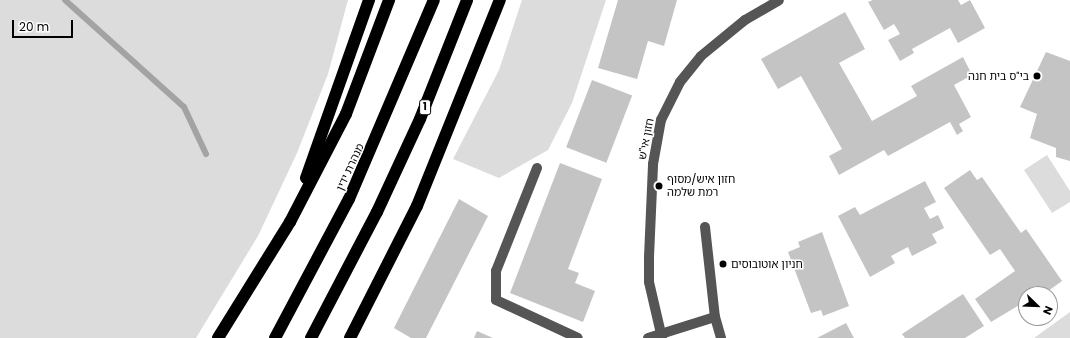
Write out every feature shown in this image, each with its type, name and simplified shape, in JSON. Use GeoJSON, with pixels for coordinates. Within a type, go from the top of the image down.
{"type":"FeatureCollection","features":[{"type":"Feature","properties":{"kind":"highway"},"geometry":{"type":"LineString","coordinates":[[290,222],[370,0]]}},
{"type":"Feature","properties":{"kind":"highway"},"geometry":{"type":"LineString","coordinates":[[218,338],[290,222],[346,114],[389,0]]}},
{"type":"Feature","properties":{"kind":"highway","name":"מנהרת ידין"},"geometry":{"type":"LineString","coordinates":[[275,338],[349,199],[434,0]]}},
{"type":"Feature","properties":{"kind":"highway","name":"1"},"geometry":{"type":"LineString","coordinates":[[311,338],[417,127],[467,0]]}},
{"type":"Feature","properties":{"kind":"highway"},"geometry":{"type":"LineString","coordinates":[[350,338],[417,206],[500,0]]}},
{"type":"Feature","properties":{"kind":"street","name":"חזון אי\"ש"},"geometry":{"type":"LineString","coordinates":[[660,336],[649,282],[649,257],[653,158],[661,120],[676,88],[701,56],[745,20],[775,1]]}},
{"type":"Feature","properties":{"kind":"street"},"geometry":{"type":"LineString","coordinates":[[537,168],[496,272],[496,300],[578,338]]}},
{"type":"Feature","properties":{"kind":"street"},"geometry":{"type":"LineString","coordinates":[[705,227],[715,317],[722,338]]}},
{"type":"Feature","properties":{"kind":"street"},"geometry":{"type":"LineString","coordinates":[[648,338],[660,336],[715,317]]}},
{"type":"Feature","properties":{"kind":"shaded area"},"geometry":{"type":"Polygon","coordinates":[[[0,0],[348,0],[328,74],[297,153],[258,236],[196,338],[0,338],[0,0]]]}},
{"type":"Feature","properties":{"kind":"shaded area"},"geometry":{"type":"Polygon","coordinates":[[[522,0],[606,0],[572,103],[548,150],[499,178],[453,159],[499,70],[522,0]]]}},
{"type":"Feature","properties":{"kind":"shaded area"},"geometry":{"type":"Polygon","coordinates":[[[1047,155],[1070,191],[1070,202],[1052,213],[1024,170],[1047,155]]]}},
{"type":"Feature","properties":{"kind":"shaded area"},"geometry":{"type":"Polygon","coordinates":[[[1070,312],[1070,338],[1034,338],[1051,326],[1058,326],[1058,321],[1070,312]]]}},
{"type":"Feature","properties":{"kind":"building"},"geometry":{"type":"Polygon","coordinates":[[[618,0],[677,0],[664,46],[648,41],[637,79],[598,68],[618,0]]]}},
{"type":"Feature","properties":{"kind":"building"},"geometry":{"type":"Polygon","coordinates":[[[873,0],[958,0],[961,5],[970,0],[985,28],[958,43],[950,28],[912,49],[914,53],[900,61],[888,40],[900,34],[894,24],[884,30],[868,2],[873,0]]]}},
{"type":"Feature","properties":{"kind":"building"},"geometry":{"type":"Polygon","coordinates":[[[845,12],[865,49],[839,63],[872,121],[917,96],[911,86],[963,57],[972,75],[954,85],[971,117],[959,124],[963,131],[957,135],[950,122],[888,156],[884,150],[839,175],[829,156],[842,149],[801,76],[778,89],[761,59],[845,12]]]}},
{"type":"Feature","properties":{"kind":"building"},"geometry":{"type":"Polygon","coordinates":[[[1046,52],[1070,61],[1070,161],[1056,157],[1056,148],[1030,138],[1037,114],[1020,107],[1046,52]]]}},
{"type":"Feature","properties":{"kind":"building"},"geometry":{"type":"Polygon","coordinates":[[[592,80],[632,95],[606,163],[566,147],[592,80]]]}},
{"type":"Feature","properties":{"kind":"building"},"geometry":{"type":"Polygon","coordinates":[[[560,163],[602,179],[568,269],[579,273],[575,283],[595,291],[583,322],[510,293],[560,163]]]}},
{"type":"Feature","properties":{"kind":"building"},"geometry":{"type":"Polygon","coordinates":[[[970,170],[977,180],[982,177],[1021,233],[1026,229],[1062,281],[1055,286],[1018,286],[1018,306],[991,322],[975,299],[1015,271],[1000,249],[990,255],[944,188],[970,170]]]}},
{"type":"Feature","properties":{"kind":"building"},"geometry":{"type":"Polygon","coordinates":[[[925,181],[936,202],[924,208],[930,219],[938,215],[944,228],[932,234],[937,243],[912,256],[908,247],[891,256],[895,263],[870,277],[838,216],[855,207],[860,215],[925,181]]]}},
{"type":"Feature","properties":{"kind":"building"},"geometry":{"type":"Polygon","coordinates":[[[459,199],[488,216],[426,338],[411,338],[394,328],[459,199]]]}},
{"type":"Feature","properties":{"kind":"building"},"geometry":{"type":"Polygon","coordinates":[[[822,232],[849,306],[823,316],[821,310],[811,313],[788,252],[800,247],[798,242],[822,232]]]}},
{"type":"Feature","properties":{"kind":"building"},"geometry":{"type":"Polygon","coordinates":[[[963,294],[984,326],[965,338],[905,338],[902,334],[963,294]]]}},
{"type":"Feature","properties":{"kind":"building"},"geometry":{"type":"Polygon","coordinates":[[[846,323],[854,338],[817,338],[846,323]]]}},
{"type":"Feature","properties":{"kind":"building"},"geometry":{"type":"Polygon","coordinates":[[[477,331],[493,338],[474,338],[477,331]]]}},
{"type":"Feature","properties":{"kind":"waterway"},"geometry":{"type":"LineString","coordinates":[[65,0],[184,107],[206,154]]}},
{"type":"Feature","properties":{"kind":"place","name":"בי\"ס בית חנה"},"geometry":{"type":"Point","coordinates":[1037,76]}},
{"type":"Feature","properties":{"kind":"place","name":"חזון איש/מסוף רמת שלמה"},"geometry":{"type":"Point","coordinates":[659,186]}},
{"type":"Feature","properties":{"kind":"place","name":"חניון אוטובוסים"},"geometry":{"type":"Point","coordinates":[723,264]}}]}
